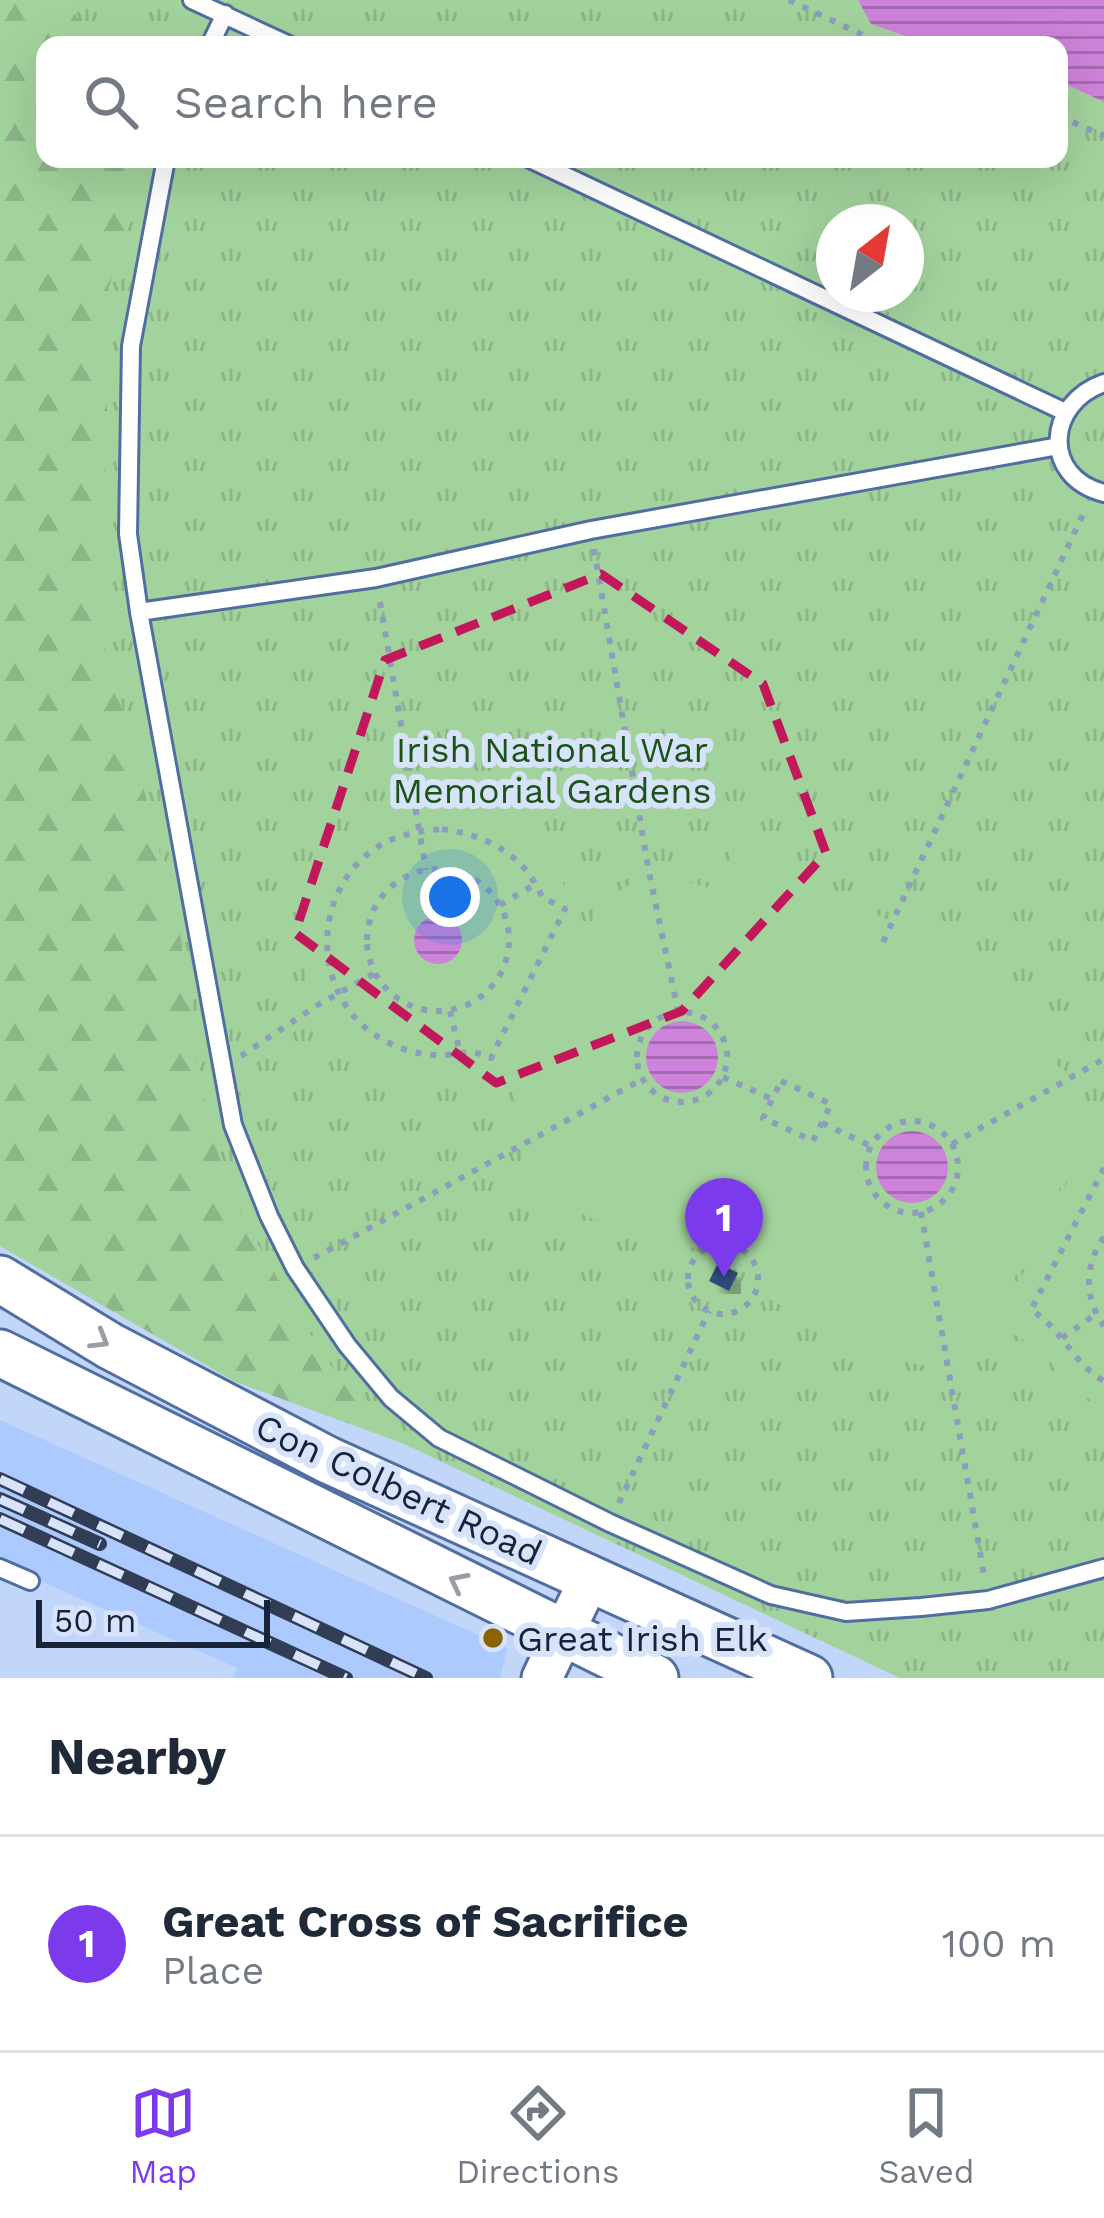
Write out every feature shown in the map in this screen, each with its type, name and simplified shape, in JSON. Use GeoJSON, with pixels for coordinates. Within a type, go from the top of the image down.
{"type":"FeatureCollection","features":[{"type":"Feature","properties":{"kind":"main road","name":"Con Colbert Road"},"geometry":{"type":"LineString","coordinates":[[0,1279],[110,1346],[328,1460],[809,1678]]}},
{"type":"Feature","properties":{"kind":"main road","name":"Con Colbert Road"},"geometry":{"type":"LineString","coordinates":[[0,1353],[655,1678]]}},
{"type":"Feature","properties":{"kind":"street"},"geometry":{"type":"LineString","coordinates":[[542,1678],[590,1577]]}},
{"type":"Feature","properties":{"kind":"lane"},"geometry":{"type":"LineString","coordinates":[[191,0],[270,36]]}},
{"type":"Feature","properties":{"kind":"lane"},"geometry":{"type":"LineString","coordinates":[[215,36],[225,14]]}},
{"type":"Feature","properties":{"kind":"lane"},"geometry":{"type":"LineString","coordinates":[[164,168],[131,346],[128,534],[220,1070],[248,1167],[295,1268],[376,1380],[439,1438],[610,1523],[771,1595],[846,1612],[988,1600],[1104,1568]]}},
{"type":"Feature","properties":{"kind":"lane"},"geometry":{"type":"LineString","coordinates":[[549,168],[1064,412]]}},
{"type":"Feature","properties":{"kind":"lane"},"geometry":{"type":"LineString","coordinates":[[1099,492],[1071,473],[1059,446],[1064,412],[1075,398],[1104,382]]}},
{"type":"Feature","properties":{"kind":"lane"},"geometry":{"type":"LineString","coordinates":[[139,612],[376,578],[591,530],[1059,446]]}},
{"type":"Feature","properties":{"kind":"lane"},"geometry":{"type":"LineString","coordinates":[[0,1568],[30,1581]]}},
{"type":"Feature","properties":{"kind":"path"},"geometry":{"type":"LineString","coordinates":[[789,0],[865,36]]}},
{"type":"Feature","properties":{"kind":"path"},"geometry":{"type":"LineString","coordinates":[[1068,120],[1104,136]]}},
{"type":"Feature","properties":{"kind":"path"},"geometry":{"type":"LineString","coordinates":[[883,942],[1099,492]]}},
{"type":"Feature","properties":{"kind":"path"},"geometry":{"type":"LineString","coordinates":[[591,530],[649,872],[678,1011]]}},
{"type":"Feature","properties":{"kind":"path"},"geometry":{"type":"LineString","coordinates":[[376,578],[426,870]]}},
{"type":"Feature","properties":{"kind":"path"},"geometry":{"type":"LineString","coordinates":[[442,829],[486,839],[506,850],[542,897],[565,909],[491,1058],[472,1049],[436,1055],[389,1044],[352,1014],[338,993],[327,952],[330,911],[338,891],[380,845],[419,831],[442,829]]}},
{"type":"Feature","properties":{"kind":"path"},"geometry":{"type":"LineString","coordinates":[[426,870],[463,874],[484,886],[500,905],[509,944],[502,971],[475,1001],[450,1011],[424,1010],[401,1001],[375,973],[367,938],[377,903],[403,878],[426,870]]}},
{"type":"Feature","properties":{"kind":"path"},"geometry":{"type":"LineString","coordinates":[[500,905],[536,884]]}},
{"type":"Feature","properties":{"kind":"path"},"geometry":{"type":"LineString","coordinates":[[220,1070],[375,973]]}},
{"type":"Feature","properties":{"kind":"path"},"geometry":{"type":"LineString","coordinates":[[450,1011],[460,1053]]}},
{"type":"Feature","properties":{"kind":"path"},"geometry":{"type":"LineString","coordinates":[[678,1011],[709,1019],[720,1031],[728,1061],[723,1077],[707,1095],[684,1102],[660,1096],[643,1079],[637,1054],[646,1030],[678,1011]]}},
{"type":"Feature","properties":{"kind":"path"},"geometry":{"type":"LineString","coordinates":[[952,1144],[1104,1059]]}},
{"type":"Feature","properties":{"kind":"path"},"geometry":{"type":"LineString","coordinates":[[723,1077],[772,1100]]}},
{"type":"Feature","properties":{"kind":"path"},"geometry":{"type":"LineString","coordinates":[[295,1268],[643,1079]]}},
{"type":"Feature","properties":{"kind":"path"},"geometry":{"type":"LineString","coordinates":[[781,1081],[831,1104],[813,1141],[764,1118],[772,1100],[781,1081]]}},
{"type":"Feature","properties":{"kind":"path"},"geometry":{"type":"LineString","coordinates":[[911,1120],[934,1127],[957,1156],[956,1180],[943,1201],[921,1212],[895,1210],[875,1195],[866,1171],[871,1146],[887,1128],[911,1120]]}},
{"type":"Feature","properties":{"kind":"path"},"geometry":{"type":"LineString","coordinates":[[822,1123],[871,1146]]}},
{"type":"Feature","properties":{"kind":"path"},"geometry":{"type":"LineString","coordinates":[[1104,1168],[1031,1310],[1052,1322],[1075,1358],[1104,1381]]}},
{"type":"Feature","properties":{"kind":"path"},"geometry":{"type":"LineString","coordinates":[[921,1212],[988,1600]]}},
{"type":"Feature","properties":{"kind":"path"},"geometry":{"type":"LineString","coordinates":[[1104,1237],[1091,1259],[1088,1277],[1096,1314],[1104,1326]]}},
{"type":"Feature","properties":{"kind":"path"},"geometry":{"type":"LineString","coordinates":[[706,1248],[739,1248],[755,1265],[757,1288],[743,1307],[720,1314],[709,1311],[692,1296],[688,1285],[691,1264],[706,1248]]}},
{"type":"Feature","properties":{"kind":"path"},"geometry":{"type":"LineString","coordinates":[[610,1523],[709,1311]]}},
{"type":"Feature","properties":{"kind":"path"},"geometry":{"type":"LineString","coordinates":[[1062,1338],[1096,1314]]}},
{"type":"Feature","properties":{"kind":"highlighted area"},"geometry":{"type":"Polygon","coordinates":[[[601,574],[763,684],[826,853],[682,1011],[496,1083],[295,933],[385,660],[601,574]]]}},
{"type":"Feature","properties":{"kind":"shaded area"},"geometry":{"type":"Polygon","coordinates":[[[858,0],[1104,0],[1104,102],[1068,85],[1068,36],[906,36],[871,24],[858,0]]]}},
{"type":"Feature","properties":{"kind":"shaded area"},"geometry":{"type":"Polygon","coordinates":[[[438,916],[455,923],[462,940],[455,957],[438,964],[421,957],[414,940],[421,923],[438,916]]]}},
{"type":"Feature","properties":{"kind":"shaded area"},"geometry":{"type":"Polygon","coordinates":[[[682,1021],[707,1032],[718,1057],[707,1082],[682,1093],[657,1082],[646,1057],[657,1032],[682,1021]]]}},
{"type":"Feature","properties":{"kind":"shaded area"},"geometry":{"type":"Polygon","coordinates":[[[912,1131],[937,1142],[948,1167],[937,1192],[912,1203],[887,1192],[876,1167],[887,1142],[912,1131]]]}},
{"type":"Feature","properties":{"kind":"shaded area"},"geometry":{"type":"Polygon","coordinates":[[[0,1420],[507,1648],[500,1678],[233,1678],[237,1668],[0,1563],[0,1420]]]}},
{"type":"Feature","properties":{"kind":"green space","name":"Irish National War Memorial Gardens"},"geometry":{"type":"Polygon","coordinates":[[[0,0],[858,0],[872,24],[906,36],[36,36],[36,168],[1068,168],[1068,85],[1104,102],[1104,1678],[900,1678],[404,1444],[234,1381],[0,1246],[0,0]]]}},
{"type":"Feature","properties":{"kind":"green space"},"geometry":{"type":"Polygon","coordinates":[[[0,0],[65,0],[91,36],[36,36],[36,168],[140,168],[102,315],[108,427],[101,540],[106,658],[125,713],[181,939],[194,1050],[213,1139],[238,1209],[306,1328],[356,1402],[355,1418],[345,1422],[234,1381],[0,1246],[0,0]]]}},
{"type":"Feature","properties":{"kind":"green space"},"geometry":{"type":"Polygon","coordinates":[[[460,805],[514,827],[548,857],[568,897],[578,954],[603,902],[649,872],[714,889],[736,847],[1049,997],[1031,1040],[1071,1078],[1088,1132],[988,1330],[931,1366],[884,1359],[763,1296],[768,1284],[765,1259],[743,1239],[709,1237],[685,1259],[559,1204],[524,1171],[516,1086],[535,1044],[472,1078],[417,1080],[377,1066],[344,1041],[319,1009],[304,971],[301,930],[311,890],[336,852],[371,823],[414,807],[460,805]]]}},
{"type":"Feature","properties":{"kind":"green space"},"geometry":{"type":"Polygon","coordinates":[[[1089,1138],[1104,1145],[1104,1409],[1067,1384],[1041,1350],[998,1325],[1089,1138]]]}},
{"type":"Feature","properties":{"kind":"building"},"geometry":{"type":"Polygon","coordinates":[[[718,1263],[738,1273],[729,1291],[709,1281],[718,1263]]]}},
{"type":"Feature","properties":{"kind":"railway"},"geometry":{"type":"LineString","coordinates":[[0,1479],[426,1678]]}},
{"type":"Feature","properties":{"kind":"railway"},"geometry":{"type":"LineString","coordinates":[[0,1499],[100,1544]]}},
{"type":"Feature","properties":{"kind":"railway"},"geometry":{"type":"LineString","coordinates":[[0,1519],[346,1678]]}},
{"type":"Feature","properties":{"kind":"place","name":"Great Cross of Sacrifice"},"geometry":{"type":"Point","coordinates":[724,1277]}},
{"type":"Feature","properties":{"kind":"place","name":"Great Irish Elk"},"geometry":{"type":"Point","coordinates":[493,1638]}}]}
